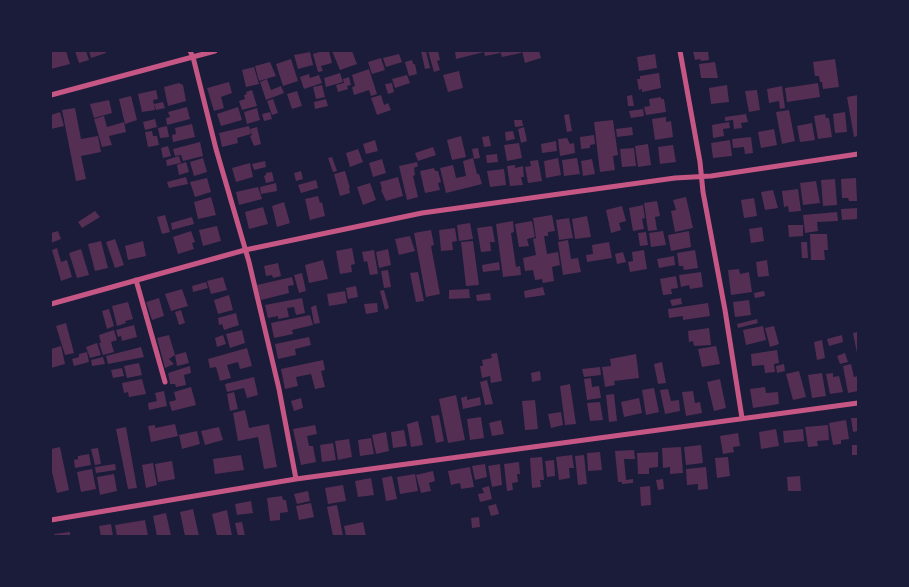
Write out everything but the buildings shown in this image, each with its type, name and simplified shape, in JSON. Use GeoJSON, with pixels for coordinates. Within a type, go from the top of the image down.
{"type":"FeatureCollection","features":[{"type":"Feature","properties":{"kind":"street"},"geometry":{"type":"LineString","coordinates":[[190,51],[216,149],[246,250],[279,389],[296,479]]}},
{"type":"Feature","properties":{"kind":"street"},"geometry":{"type":"LineString","coordinates":[[51,96],[215,51]]}},
{"type":"Feature","properties":{"kind":"street"},"geometry":{"type":"LineString","coordinates":[[680,51],[742,418]]}},
{"type":"Feature","properties":{"kind":"street"},"geometry":{"type":"LineString","coordinates":[[51,304],[246,250],[422,213],[702,175],[710,176],[858,154]]}},
{"type":"Feature","properties":{"kind":"street"},"geometry":{"type":"LineString","coordinates":[[136,280],[166,382]]}},
{"type":"Feature","properties":{"kind":"street"},"geometry":{"type":"LineString","coordinates":[[51,520],[296,479],[858,404]]}}]}
